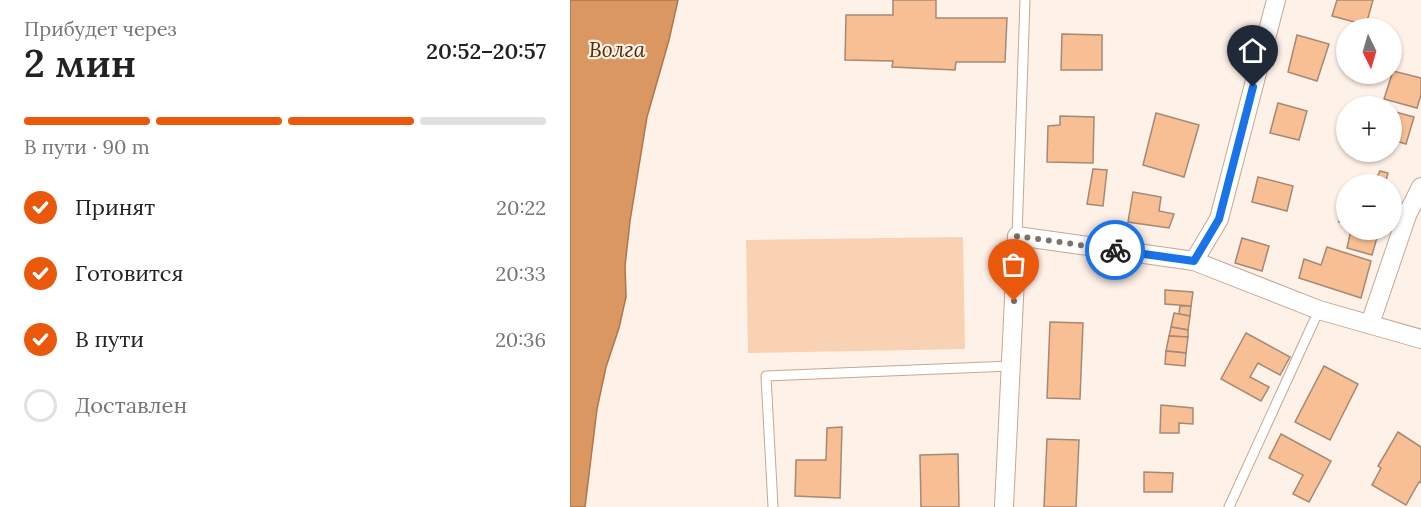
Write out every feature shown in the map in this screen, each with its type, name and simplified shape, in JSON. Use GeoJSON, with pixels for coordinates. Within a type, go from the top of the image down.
{"type":"FeatureCollection","features":[{"type":"Feature","properties":{"kind":"street"},"geometry":{"type":"LineString","coordinates":[[1194,261],[1219,219],[1276,0]]}},
{"type":"Feature","properties":{"kind":"street"},"geometry":{"type":"LineString","coordinates":[[1370,324],[1407,215],[1421,187]]}},
{"type":"Feature","properties":{"kind":"street"},"geometry":{"type":"LineString","coordinates":[[1004,507],[1017,236],[1194,261],[1320,309],[1421,339]]}},
{"type":"Feature","properties":{"kind":"lane"},"geometry":{"type":"LineString","coordinates":[[1017,236],[1025,0]]}},
{"type":"Feature","properties":{"kind":"lane"},"geometry":{"type":"LineString","coordinates":[[1229,507],[1320,309]]}},
{"type":"Feature","properties":{"kind":"lane"},"geometry":{"type":"LineString","coordinates":[[773,507],[766,376],[1011,366]]}},
{"type":"Feature","properties":{"kind":"shaded area"},"geometry":{"type":"Polygon","coordinates":[[[963,237],[965,349],[748,353],[746,240],[963,237]]]}},
{"type":"Feature","properties":{"kind":"water","name":"Волга"},"geometry":{"type":"Polygon","coordinates":[[[570,0],[678,0],[647,117],[630,221],[625,266],[626,297],[606,367],[597,409],[585,507],[570,507],[570,0]]]}},
{"type":"Feature","properties":{"kind":"building"},"geometry":{"type":"Polygon","coordinates":[[[893,0],[936,0],[936,18],[1007,18],[1005,62],[956,62],[955,70],[892,67],[893,61],[845,60],[846,15],[893,15],[893,0]]]}},
{"type":"Feature","properties":{"kind":"building"},"geometry":{"type":"Polygon","coordinates":[[[1337,0],[1373,0],[1368,18],[1332,16],[1337,0]]]}},
{"type":"Feature","properties":{"kind":"building"},"geometry":{"type":"Polygon","coordinates":[[[1062,34],[1102,35],[1102,70],[1061,70],[1062,34]]]}},
{"type":"Feature","properties":{"kind":"building"},"geometry":{"type":"Polygon","coordinates":[[[1297,35],[1329,44],[1317,81],[1288,72],[1297,35]]]}},
{"type":"Feature","properties":{"kind":"building"},"geometry":{"type":"Polygon","coordinates":[[[1402,73],[1421,78],[1421,95],[1417,108],[1402,104],[1402,96],[1385,96],[1389,84],[1402,84],[1402,73]]]}},
{"type":"Feature","properties":{"kind":"building"},"geometry":{"type":"Polygon","coordinates":[[[1278,103],[1307,111],[1299,140],[1270,133],[1278,103]]]}},
{"type":"Feature","properties":{"kind":"building"},"geometry":{"type":"Polygon","coordinates":[[[1156,113],[1199,125],[1184,177],[1143,165],[1156,113]]]}},
{"type":"Feature","properties":{"kind":"building"},"geometry":{"type":"Polygon","coordinates":[[[1402,114],[1414,117],[1406,144],[1402,143],[1402,114]]]}},
{"type":"Feature","properties":{"kind":"building"},"geometry":{"type":"Polygon","coordinates":[[[1060,116],[1094,117],[1093,163],[1047,162],[1048,126],[1060,125],[1060,116]]]}},
{"type":"Feature","properties":{"kind":"building"},"geometry":{"type":"Polygon","coordinates":[[[1093,169],[1107,170],[1103,206],[1087,204],[1093,169]]]}},
{"type":"Feature","properties":{"kind":"building"},"geometry":{"type":"Polygon","coordinates":[[[1258,177],[1293,186],[1287,211],[1252,202],[1258,177]]]}},
{"type":"Feature","properties":{"kind":"building"},"geometry":{"type":"Polygon","coordinates":[[[1133,192],[1161,197],[1159,211],[1174,214],[1169,228],[1128,222],[1133,192]]]}},
{"type":"Feature","properties":{"kind":"building"},"geometry":{"type":"Polygon","coordinates":[[[1242,238],[1269,246],[1262,271],[1235,263],[1242,238]]]}},
{"type":"Feature","properties":{"kind":"building"},"geometry":{"type":"Polygon","coordinates":[[[1349,240],[1376,240],[1372,255],[1347,248],[1349,240]]]}},
{"type":"Feature","properties":{"kind":"building"},"geometry":{"type":"Polygon","coordinates":[[[1327,247],[1371,261],[1361,298],[1299,278],[1304,259],[1321,265],[1327,247]]]}},
{"type":"Feature","properties":{"kind":"building"},"geometry":{"type":"Polygon","coordinates":[[[1165,290],[1193,292],[1191,306],[1165,304],[1165,290]]]}},
{"type":"Feature","properties":{"kind":"building"},"geometry":{"type":"Polygon","coordinates":[[[1180,306],[1191,306],[1190,316],[1179,314],[1180,306]]]}},
{"type":"Feature","properties":{"kind":"building"},"geometry":{"type":"Polygon","coordinates":[[[1174,313],[1190,316],[1188,330],[1171,327],[1174,313]]]}},
{"type":"Feature","properties":{"kind":"building"},"geometry":{"type":"Polygon","coordinates":[[[1050,322],[1083,323],[1080,399],[1047,398],[1050,322]]]}},
{"type":"Feature","properties":{"kind":"building"},"geometry":{"type":"Polygon","coordinates":[[[1171,327],[1188,330],[1188,337],[1169,336],[1171,327]]]}},
{"type":"Feature","properties":{"kind":"building"},"geometry":{"type":"Polygon","coordinates":[[[1246,333],[1290,357],[1280,375],[1258,363],[1250,377],[1269,387],[1261,401],[1221,379],[1246,333]]]}},
{"type":"Feature","properties":{"kind":"building"},"geometry":{"type":"Polygon","coordinates":[[[1169,336],[1188,337],[1186,353],[1166,351],[1169,336]]]}},
{"type":"Feature","properties":{"kind":"building"},"geometry":{"type":"Polygon","coordinates":[[[1166,351],[1186,353],[1185,366],[1165,364],[1166,351]]]}},
{"type":"Feature","properties":{"kind":"building"},"geometry":{"type":"Polygon","coordinates":[[[1324,366],[1358,384],[1330,440],[1295,422],[1324,366]]]}},
{"type":"Feature","properties":{"kind":"building"},"geometry":{"type":"Polygon","coordinates":[[[1161,405],[1193,408],[1193,424],[1179,423],[1179,433],[1160,433],[1161,405]]]}},
{"type":"Feature","properties":{"kind":"building"},"geometry":{"type":"Polygon","coordinates":[[[842,427],[840,498],[795,496],[796,460],[826,460],[827,428],[842,427]]]}},
{"type":"Feature","properties":{"kind":"building"},"geometry":{"type":"Polygon","coordinates":[[[1398,432],[1421,447],[1421,483],[1419,482],[1406,505],[1372,485],[1381,468],[1378,466],[1398,432]]]}},
{"type":"Feature","properties":{"kind":"building"},"geometry":{"type":"Polygon","coordinates":[[[1281,434],[1331,461],[1309,502],[1293,494],[1303,475],[1269,458],[1281,434]]]}},
{"type":"Feature","properties":{"kind":"building"},"geometry":{"type":"Polygon","coordinates":[[[1047,439],[1079,440],[1076,507],[1044,507],[1047,439]]]}},
{"type":"Feature","properties":{"kind":"building"},"geometry":{"type":"Polygon","coordinates":[[[958,454],[959,507],[921,507],[920,455],[958,454]]]}},
{"type":"Feature","properties":{"kind":"building"},"geometry":{"type":"Polygon","coordinates":[[[1144,472],[1173,473],[1172,492],[1144,492],[1144,472]]]}},
{"type":"Feature","properties":{"kind":"way so far"},"geometry":{"type":"LineString","coordinates":[[1014,301],[1017,236],[1115,250]]}},
{"type":"Feature","properties":{"kind":"route"},"geometry":{"type":"LineString","coordinates":[[1115,250],[1194,261],[1219,219],[1253,87]]}}]}
